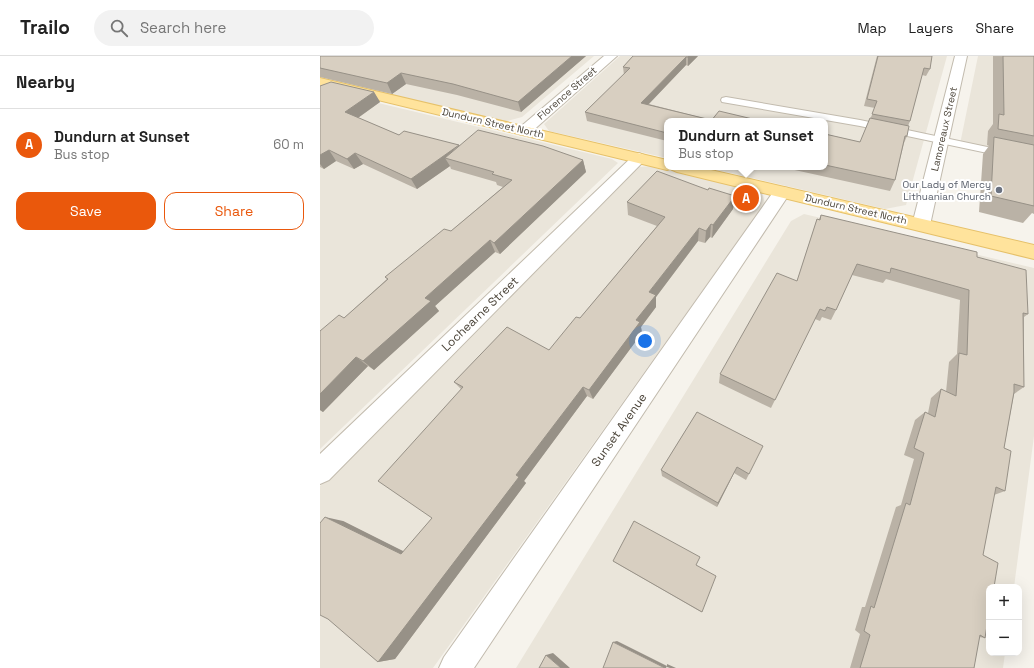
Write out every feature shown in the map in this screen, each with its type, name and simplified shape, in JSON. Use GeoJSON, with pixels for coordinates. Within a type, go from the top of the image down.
{"type":"FeatureCollection","features":[{"type":"Feature","properties":{"kind":"main road","name":"Dundurn Street North"},"geometry":{"type":"LineString","coordinates":[[320,82],[664,163]]}},
{"type":"Feature","properties":{"kind":"main road","name":"Dundurn Street North"},"geometry":{"type":"LineString","coordinates":[[690,170],[1034,252]]}},
{"type":"Feature","properties":{"kind":"street","name":"Florence Street"},"geometry":{"type":"LineString","coordinates":[[524,131],[610,56]]}},
{"type":"Feature","properties":{"kind":"street","name":"Lamoreaux Street"},"geometry":{"type":"LineString","coordinates":[[921,225],[961,56]]}},
{"type":"Feature","properties":{"kind":"street"},"geometry":{"type":"LineString","coordinates":[[320,94],[336,86]]}},
{"type":"Feature","properties":{"kind":"street","name":"Lochearne Street"},"geometry":{"type":"LineString","coordinates":[[320,470],[639,158]]}},
{"type":"Feature","properties":{"kind":"street","name":"Sunset Avenue"},"geometry":{"type":"LineString","coordinates":[[455,668],[782,192]]}},
{"type":"Feature","properties":{"kind":"lane"},"geometry":{"type":"LineString","coordinates":[[726,100],[860,123],[1034,160]]}},
{"type":"Feature","properties":{"kind":"shaded area"},"geometry":{"type":"Polygon","coordinates":[[[344,56],[594,56],[522,117],[503,122],[320,77],[320,70],[344,56]]]}},
{"type":"Feature","properties":{"kind":"shaded area"},"geometry":{"type":"Polygon","coordinates":[[[620,56],[947,56],[906,205],[885,209],[718,170],[828,170],[828,118],[664,118],[664,157],[549,131],[544,124],[620,56]]]}},
{"type":"Feature","properties":{"kind":"shaded area"},"geometry":{"type":"Polygon","coordinates":[[[978,56],[1034,56],[1034,160],[960,144],[978,56]]]}},
{"type":"Feature","properties":{"kind":"shaded area"},"geometry":{"type":"Polygon","coordinates":[[[345,95],[612,159],[618,163],[320,449],[320,100],[345,95]]]}},
{"type":"Feature","properties":{"kind":"shaded area"},"geometry":{"type":"Polygon","coordinates":[[[651,166],[762,193],[765,203],[433,668],[320,668],[320,486],[639,167],[651,166]]]}},
{"type":"Feature","properties":{"kind":"shaded area"},"geometry":{"type":"Polygon","coordinates":[[[804,214],[1034,268],[1034,436],[1014,584],[986,584],[986,656],[1005,656],[1003,668],[516,668],[791,221],[804,214]]]}},
{"type":"Feature","properties":{"kind":"building"},"geometry":{"type":"Polygon","coordinates":[[[320,56],[572,56],[518,102],[453,84],[401,73],[387,83],[320,68],[320,56]]]}},
{"type":"Feature","properties":{"kind":"building"},"geometry":{"type":"Polygon","coordinates":[[[633,56],[689,56],[686,57],[641,103],[703,118],[664,118],[664,132],[585,112],[630,68],[623,67],[633,56]]]}},
{"type":"Feature","properties":{"kind":"building"},"geometry":{"type":"Polygon","coordinates":[[[878,56],[932,56],[930,69],[924,68],[910,121],[872,114],[877,101],[867,99],[878,56]]]}},
{"type":"Feature","properties":{"kind":"building"},"geometry":{"type":"Polygon","coordinates":[[[1003,56],[1034,56],[1034,136],[998,129],[999,114],[1004,115],[1003,56]]]}},
{"type":"Feature","properties":{"kind":"building"},"geometry":{"type":"Polygon","coordinates":[[[331,82],[374,92],[345,112],[399,135],[404,131],[459,145],[411,179],[355,153],[347,159],[329,150],[320,155],[320,86],[331,82]]]}},
{"type":"Feature","properties":{"kind":"building"},"geometry":{"type":"Polygon","coordinates":[[[719,111],[748,118],[713,118],[719,111]]]}},
{"type":"Feature","properties":{"kind":"building"},"geometry":{"type":"Polygon","coordinates":[[[870,118],[909,126],[907,136],[905,136],[895,180],[828,166],[828,135],[860,142],[870,118]]]}},
{"type":"Feature","properties":{"kind":"building"},"geometry":{"type":"Polygon","coordinates":[[[478,130],[543,146],[583,160],[494,243],[490,240],[425,298],[431,301],[363,361],[356,357],[320,394],[320,331],[339,315],[344,318],[388,279],[385,277],[444,229],[451,231],[512,180],[492,174],[494,172],[445,158],[478,130]]]}},
{"type":"Feature","properties":{"kind":"building"},"geometry":{"type":"Polygon","coordinates":[[[994,137],[1034,145],[1034,206],[991,196],[994,137]]]}},
{"type":"Feature","properties":{"kind":"building"},"geometry":{"type":"Polygon","coordinates":[[[657,171],[708,190],[709,188],[735,196],[713,225],[711,224],[706,231],[699,228],[649,292],[656,295],[636,320],[640,322],[589,390],[583,387],[516,475],[519,477],[378,662],[328,619],[320,615],[320,523],[325,517],[401,554],[432,518],[378,481],[463,387],[454,382],[507,327],[549,350],[576,317],[580,318],[665,217],[627,202],[657,171]]]}},
{"type":"Feature","properties":{"kind":"building"},"geometry":{"type":"Polygon","coordinates":[[[821,215],[977,252],[977,257],[1026,270],[1028,314],[1023,313],[1024,387],[1014,384],[1014,392],[1004,448],[1011,451],[1005,491],[996,487],[983,555],[998,563],[994,584],[986,584],[986,632],[985,638],[980,635],[974,668],[860,668],[870,635],[864,631],[871,606],[874,608],[906,503],[910,505],[924,453],[914,448],[925,412],[935,417],[941,389],[956,396],[959,353],[967,355],[969,290],[891,268],[890,273],[857,264],[836,310],[827,307],[825,311],[820,309],[775,400],[720,374],[777,273],[797,281],[817,219],[820,220],[821,215]]]}},
{"type":"Feature","properties":{"kind":"building"},"geometry":{"type":"Polygon","coordinates":[[[697,412],[763,446],[749,474],[737,467],[718,503],[661,470],[697,412]]]}},
{"type":"Feature","properties":{"kind":"building"},"geometry":{"type":"Polygon","coordinates":[[[634,521],[700,557],[696,565],[716,576],[702,612],[613,561],[634,521]]]}},
{"type":"Feature","properties":{"kind":"building"},"geometry":{"type":"Polygon","coordinates":[[[613,642],[665,668],[603,668],[613,642]]]}},
{"type":"Feature","properties":{"kind":"building"},"geometry":{"type":"Polygon","coordinates":[[[546,655],[561,668],[539,668],[546,655]]]}},
{"type":"Feature","properties":{"kind":"place","name":"Our Lady of Mercy Lithuanian Church"},"geometry":{"type":"Point","coordinates":[999,190]}},
{"type":"Feature","properties":{"kind":"place","name":"Dundurn at Sunset"},"geometry":{"type":"Point","coordinates":[746,198]}}]}
